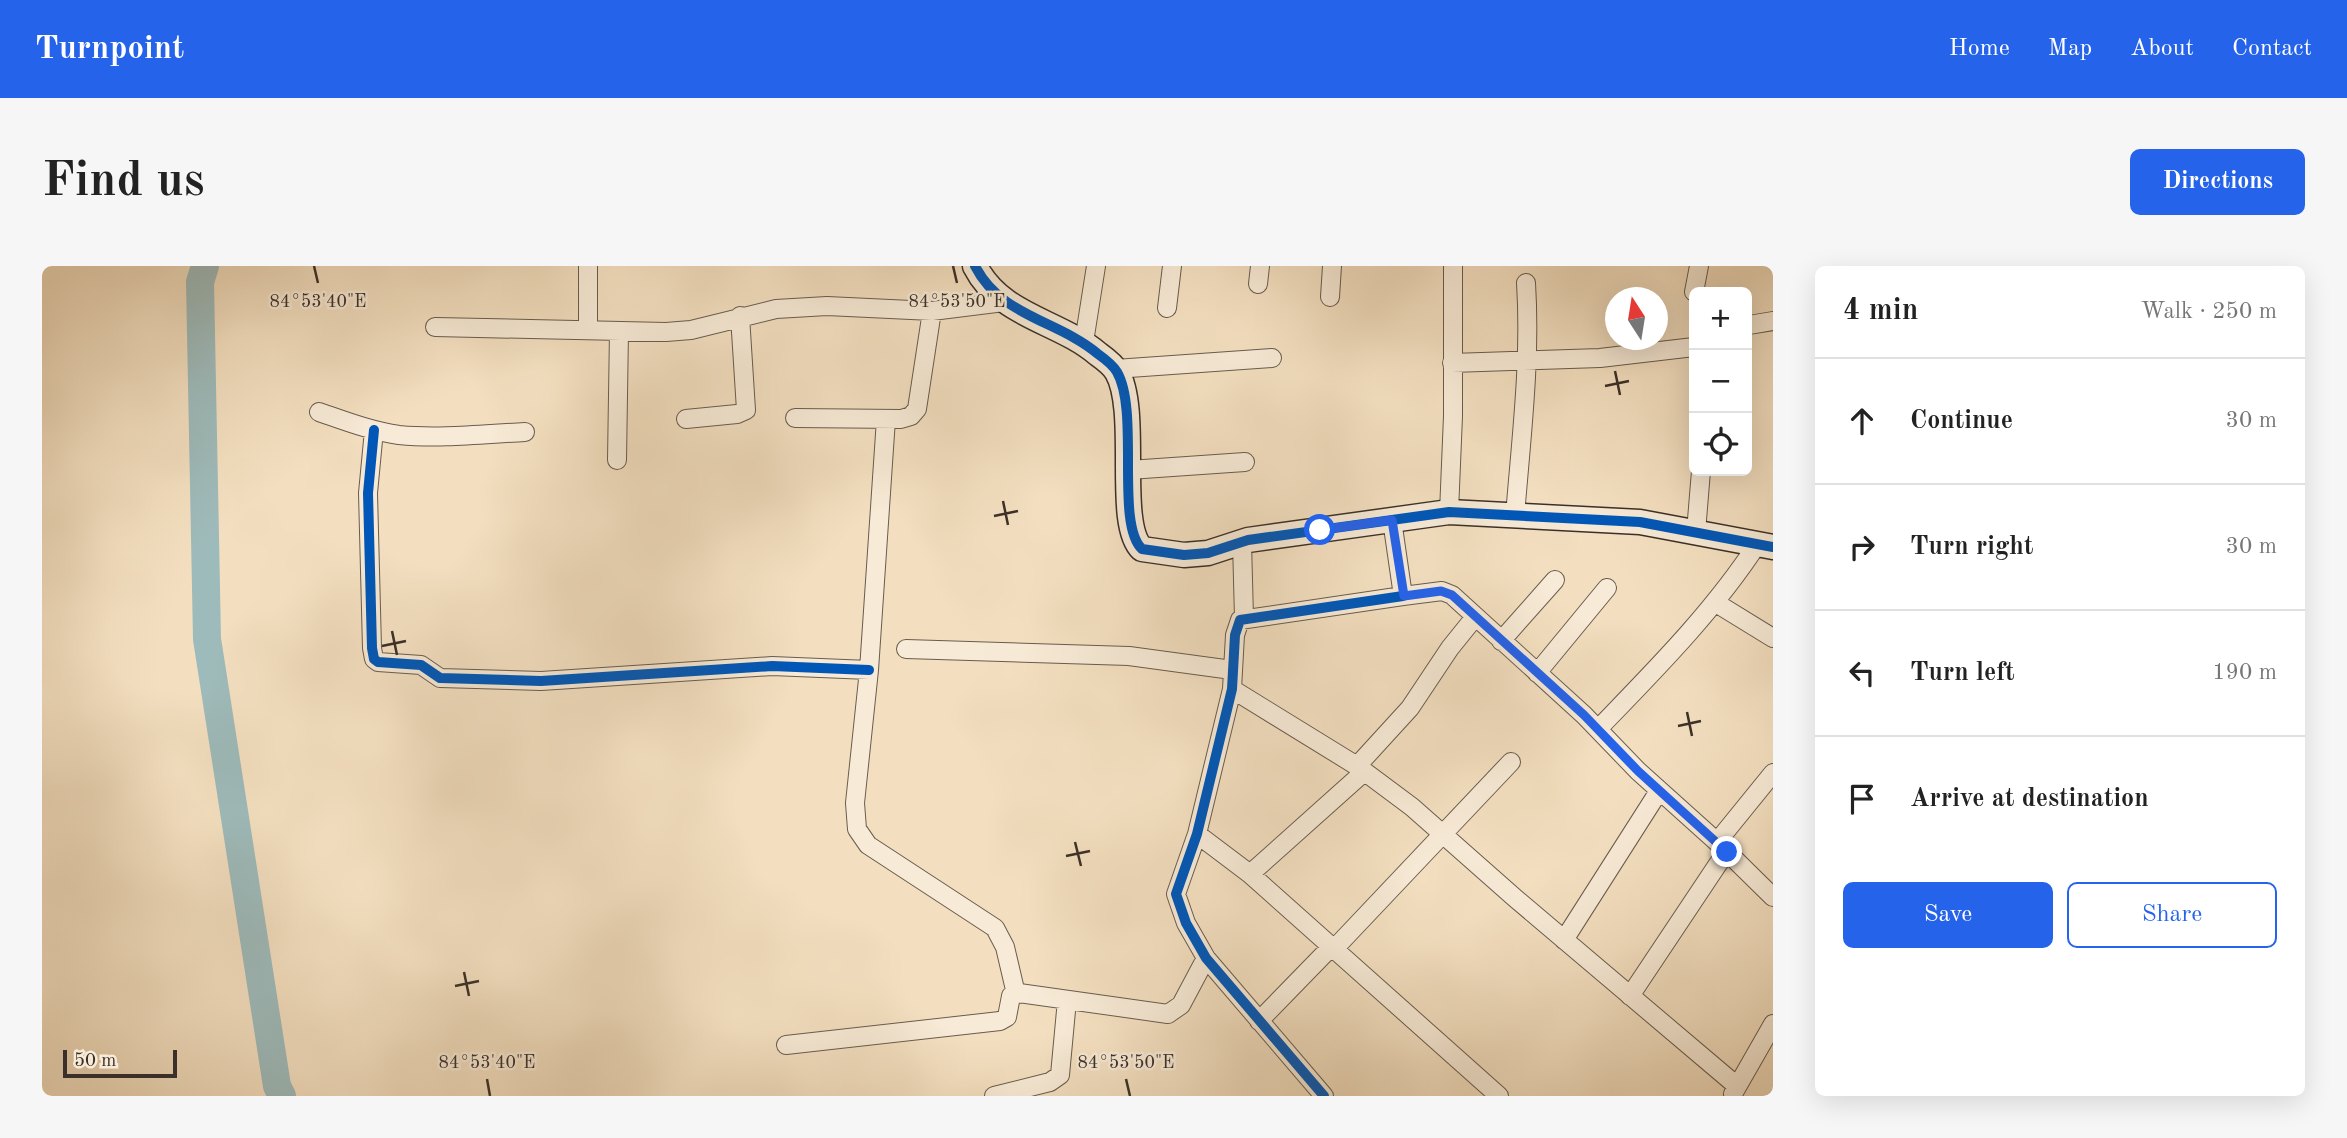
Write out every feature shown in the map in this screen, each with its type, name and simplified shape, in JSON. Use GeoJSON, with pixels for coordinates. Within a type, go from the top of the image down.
{"type":"FeatureCollection","features":[{"type":"Feature","properties":{"kind":"street"},"geometry":{"type":"LineString","coordinates":[[588,266],[588,329]]}},
{"type":"Feature","properties":{"kind":"street"},"geometry":{"type":"LineString","coordinates":[[975,266],[990,288],[1004,302],[1031,318],[1084,342],[1115,369],[1125,396],[1130,518],[1135,541],[1142,549],[1184,555],[1219,551],[1242,542],[1449,512],[1640,522],[1766,545]]}},
{"type":"Feature","properties":{"kind":"street"},"geometry":{"type":"LineString","coordinates":[[1084,342],[1096,266]]}},
{"type":"Feature","properties":{"kind":"street"},"geometry":{"type":"LineString","coordinates":[[1167,308],[1172,266]]}},
{"type":"Feature","properties":{"kind":"street"},"geometry":{"type":"LineString","coordinates":[[1330,297],[1332,266]]}},
{"type":"Feature","properties":{"kind":"street"},"geometry":{"type":"LineString","coordinates":[[1449,512],[1453,416],[1453,266]]}},
{"type":"Feature","properties":{"kind":"street"},"geometry":{"type":"LineString","coordinates":[[1696,287],[1699,266]]}},
{"type":"Feature","properties":{"kind":"street"},"geometry":{"type":"LineString","coordinates":[[1515,516],[1527,360],[1528,313],[1525,283]]}},
{"type":"Feature","properties":{"kind":"street"},"geometry":{"type":"LineString","coordinates":[[435,327],[666,332],[691,330],[776,309],[827,306],[932,311],[1004,302]]}},
{"type":"Feature","properties":{"kind":"street"},"geometry":{"type":"LineString","coordinates":[[795,418],[886,419],[911,416],[917,409],[932,311]]}},
{"type":"Feature","properties":{"kind":"street"},"geometry":{"type":"LineString","coordinates":[[686,419],[737,414],[746,410],[740,316]]}},
{"type":"Feature","properties":{"kind":"street"},"geometry":{"type":"LineString","coordinates":[[1752,324],[1773,321]]}},
{"type":"Feature","properties":{"kind":"street"},"geometry":{"type":"LineString","coordinates":[[617,460],[619,331]]}},
{"type":"Feature","properties":{"kind":"street"},"geometry":{"type":"LineString","coordinates":[[1452,363],[1600,358],[1689,348]]}},
{"type":"Feature","properties":{"kind":"street"},"geometry":{"type":"LineString","coordinates":[[1115,369],[1272,358]]}},
{"type":"Feature","properties":{"kind":"street"},"geometry":{"type":"LineString","coordinates":[[319,412],[374,430],[419,436],[525,432]]}},
{"type":"Feature","properties":{"kind":"street"},"geometry":{"type":"LineString","coordinates":[[886,419],[869,670],[855,803],[857,829],[868,845],[995,928],[1005,947],[1016,994]]}},
{"type":"Feature","properties":{"kind":"street"},"geometry":{"type":"LineString","coordinates":[[374,430],[368,492],[372,648],[374,659],[378,662],[421,665],[440,678],[541,681],[758,667],[869,670]]}},
{"type":"Feature","properties":{"kind":"street"},"geometry":{"type":"LineString","coordinates":[[1129,470],[1245,462]]}},
{"type":"Feature","properties":{"kind":"street"},"geometry":{"type":"LineString","coordinates":[[1696,532],[1701,476]]}},
{"type":"Feature","properties":{"kind":"street"},"geometry":{"type":"LineString","coordinates":[[1392,520],[1404,596]]}},
{"type":"Feature","properties":{"kind":"street"},"geometry":{"type":"LineString","coordinates":[[1242,542],[1244,618]]}},
{"type":"Feature","properties":{"kind":"street"},"geometry":{"type":"LineString","coordinates":[[1598,729],[1657,668],[1766,545]]}},
{"type":"Feature","properties":{"kind":"street"},"geometry":{"type":"LineString","coordinates":[[1501,641],[1555,580]]}},
{"type":"Feature","properties":{"kind":"street"},"geometry":{"type":"LineString","coordinates":[[1537,673],[1607,588]]}},
{"type":"Feature","properties":{"kind":"street"},"geometry":{"type":"LineString","coordinates":[[1324,1096],[1206,958],[1186,923],[1176,894],[1197,834],[1232,689],[1236,628],[1244,618],[1447,592],[1598,729],[1659,791],[1773,897]]}},
{"type":"Feature","properties":{"kind":"street"},"geometry":{"type":"LineString","coordinates":[[1716,603],[1773,638]]}},
{"type":"Feature","properties":{"kind":"street"},"geometry":{"type":"LineString","coordinates":[[1250,874],[1360,769],[1410,708],[1450,648],[1475,617]]}},
{"type":"Feature","properties":{"kind":"street"},"geometry":{"type":"LineString","coordinates":[[906,649],[1129,656],[1232,670]]}},
{"type":"Feature","properties":{"kind":"street"},"geometry":{"type":"LineString","coordinates":[[1232,689],[1360,769],[1412,807],[1630,996],[1734,1091],[1773,1024]]}},
{"type":"Feature","properties":{"kind":"street"},"geometry":{"type":"LineString","coordinates":[[1259,1021],[1444,834],[1511,762]]}},
{"type":"Feature","properties":{"kind":"street"},"geometry":{"type":"LineString","coordinates":[[1630,996],[1722,847],[1773,773]]}},
{"type":"Feature","properties":{"kind":"street"},"geometry":{"type":"LineString","coordinates":[[1564,940],[1659,791]]}},
{"type":"Feature","properties":{"kind":"street"},"geometry":{"type":"LineString","coordinates":[[1197,834],[1250,874],[1499,1096]]}},
{"type":"Feature","properties":{"kind":"street"},"geometry":{"type":"LineString","coordinates":[[786,1045],[1000,1021],[1007,1017],[1011,998],[1016,994],[1163,1014],[1173,1013],[1181,1005],[1206,958]]}},
{"type":"Feature","properties":{"kind":"street"},"geometry":{"type":"LineString","coordinates":[[993,1096],[1050,1082],[1060,1074],[1067,1000]]}},
{"type":"Feature","properties":{"kind":"waterway"},"geometry":{"type":"LineString","coordinates":[[205,266],[200,282],[207,639],[277,1086],[282,1096]]}},
{"type":"Feature","properties":{"kind":"cycle path"},"geometry":{"type":"LineString","coordinates":[[975,266],[986,283],[1000,296],[1082,343],[1106,360],[1117,372],[1124,390],[1127,413],[1130,516],[1134,536],[1142,549],[1184,555],[1208,553],[1248,540],[1449,512],[1640,522],[1773,547]]}},
{"type":"Feature","properties":{"kind":"cycle path"},"geometry":{"type":"LineString","coordinates":[[374,430],[368,493],[372,648],[374,659],[378,662],[421,665],[440,678],[541,681],[772,666],[869,670]]}},
{"type":"Feature","properties":{"kind":"cycle path"},"geometry":{"type":"LineString","coordinates":[[1324,1096],[1206,958],[1186,923],[1176,894],[1197,834],[1232,689],[1235,635],[1240,620],[1403,596]]}},
{"type":"Feature","properties":{"kind":"route"},"geometry":{"type":"LineString","coordinates":[[1320,530],[1392,520],[1404,596],[1441,591],[1452,595],[1584,715],[1638,771],[1727,852]]}}]}
